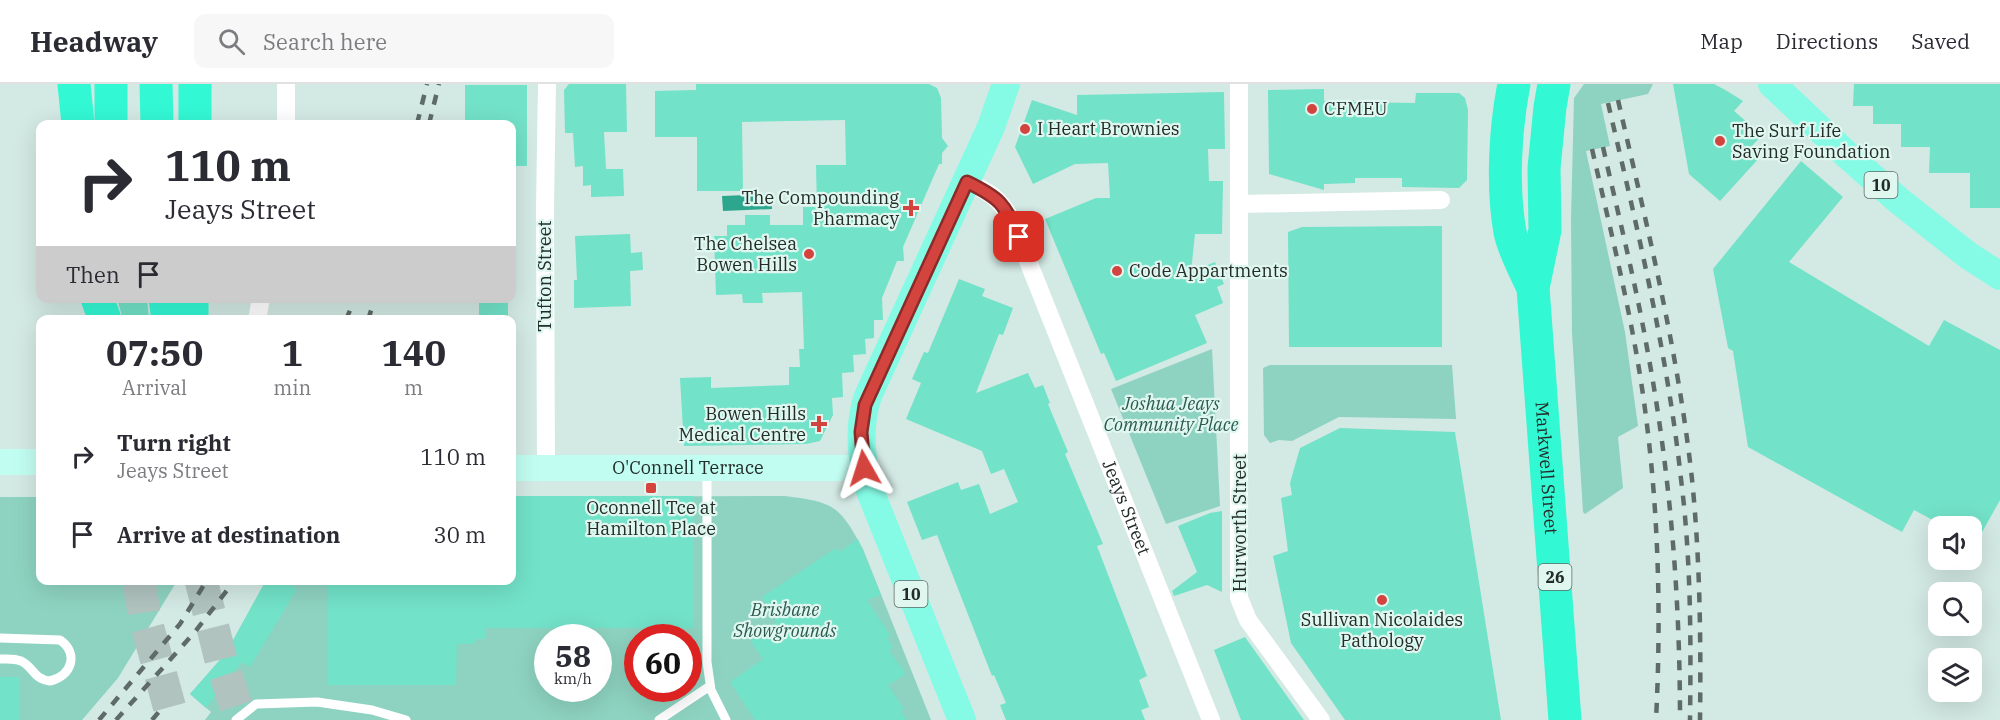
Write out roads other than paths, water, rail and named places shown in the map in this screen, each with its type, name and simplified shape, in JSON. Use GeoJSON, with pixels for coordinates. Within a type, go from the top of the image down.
{"type":"FeatureCollection","features":[{"type":"Feature","properties":{"kind":"highway"},"geometry":{"type":"LineString","coordinates":[[74,84],[78,120]]}},
{"type":"Feature","properties":{"kind":"highway"},"geometry":{"type":"LineString","coordinates":[[111,84],[111,120]]}},
{"type":"Feature","properties":{"kind":"highway"},"geometry":{"type":"LineString","coordinates":[[156,84],[157,120]]}},
{"type":"Feature","properties":{"kind":"highway"},"geometry":{"type":"LineString","coordinates":[[195,84],[195,120]]}},
{"type":"Feature","properties":{"kind":"highway","name":"Markwell Street"},"geometry":{"type":"LineString","coordinates":[[1514,84],[1509,116],[1506,165],[1508,209],[1511,233],[1533,288]]}},
{"type":"Feature","properties":{"kind":"highway","name":"Markwell Street"},"geometry":{"type":"LineString","coordinates":[[1554,84],[1544,168],[1545,230],[1533,288],[1565,720]]}},
{"type":"Feature","properties":{"kind":"main road","name":"10"},"geometry":{"type":"LineString","coordinates":[[962,720],[873,498],[864,468],[861,432],[865,405],[967,182],[991,127],[1006,84]]}},
{"type":"Feature","properties":{"kind":"main road","name":"10"},"geometry":{"type":"LineString","coordinates":[[1772,84],[1898,200],[1969,256],[2000,276]]}},
{"type":"Feature","properties":{"kind":"main road"},"geometry":{"type":"LineString","coordinates":[[0,462],[36,462]]}},
{"type":"Feature","properties":{"kind":"main road","name":"O'Connell Terrace"},"geometry":{"type":"LineString","coordinates":[[516,468],[864,468]]}},
{"type":"Feature","properties":{"kind":"street"},"geometry":{"type":"LineString","coordinates":[[286,84],[286,120]]}},
{"type":"Feature","properties":{"kind":"street","name":"Tufton Street"},"geometry":{"type":"LineString","coordinates":[[546,468],[547,84]]}},
{"type":"Feature","properties":{"kind":"street","name":"Hurworth Street"},"geometry":{"type":"LineString","coordinates":[[1239,84],[1239,598],[1248,620],[1321,720]]}},
{"type":"Feature","properties":{"kind":"street","name":"Jeays Street"},"geometry":{"type":"LineString","coordinates":[[967,182],[995,197],[1003,204],[1012,221],[1211,720]]}},
{"type":"Feature","properties":{"kind":"street"},"geometry":{"type":"LineString","coordinates":[[1239,204],[1441,200]]}},
{"type":"Feature","properties":{"kind":"lane"},"geometry":{"type":"LineString","coordinates":[[707,468],[707,662],[710,686],[726,720]]}},
{"type":"Feature","properties":{"kind":"lane"},"geometry":{"type":"LineString","coordinates":[[0,638],[60,640],[69,648],[72,660],[64,676],[50,681],[35,675],[24,662],[5,659]]}},
{"type":"Feature","properties":{"kind":"lane"},"geometry":{"type":"LineString","coordinates":[[659,720],[710,686]]}},
{"type":"Feature","properties":{"kind":"lane"},"geometry":{"type":"LineString","coordinates":[[236,720],[256,704],[317,702],[372,710],[406,720]]}},
{"type":"Feature","properties":{"kind":"tunnel"},"geometry":{"type":"LineString","coordinates":[[140,585],[144,614],[173,720]]}},
{"type":"Feature","properties":{"kind":"tunnel"},"geometry":{"type":"LineString","coordinates":[[202,585],[222,664],[241,720]]}},
{"type":"Feature","properties":{"kind":"railway"},"geometry":{"type":"LineString","coordinates":[[418,120],[427,84]]}},
{"type":"Feature","properties":{"kind":"railway"},"geometry":{"type":"LineString","coordinates":[[430,120],[439,84]]}},
{"type":"Feature","properties":{"kind":"railway"},"geometry":{"type":"LineString","coordinates":[[1618,100],[1661,289],[1686,431],[1695,509],[1698,569],[1700,720]]}},
{"type":"Feature","properties":{"kind":"railway"},"geometry":{"type":"LineString","coordinates":[[1608,103],[1650,290],[1675,431],[1689,569],[1690,720]]}},
{"type":"Feature","properties":{"kind":"railway"},"geometry":{"type":"LineString","coordinates":[[1603,147],[1632,272],[1662,440],[1676,580],[1680,720]]}},
{"type":"Feature","properties":{"kind":"railway"},"geometry":{"type":"LineString","coordinates":[[1592,149],[1630,321],[1647,425],[1658,572],[1656,720]]}},
{"type":"Feature","properties":{"kind":"railway"},"geometry":{"type":"LineString","coordinates":[[348,315],[353,303]]}},
{"type":"Feature","properties":{"kind":"railway"},"geometry":{"type":"LineString","coordinates":[[370,315],[373,303]]}},
{"type":"Feature","properties":{"kind":"railway"},"geometry":{"type":"LineString","coordinates":[[99,720],[180,624],[204,585]]}},
{"type":"Feature","properties":{"kind":"railway"},"geometry":{"type":"LineString","coordinates":[[116,720],[194,633],[231,585]]}},
{"type":"Feature","properties":{"kind":"railway"},"geometry":{"type":"LineString","coordinates":[[152,720],[162,708]]}},
{"type":"Feature","properties":{"kind":"place","name":"CFMEU"},"geometry":{"type":"Point","coordinates":[1312,109]}},
{"type":"Feature","properties":{"kind":"place","name":"I Heart Brownies"},"geometry":{"type":"Point","coordinates":[1025,129]}},
{"type":"Feature","properties":{"kind":"place","name":"The Surf Life Saving Foundation"},"geometry":{"type":"Point","coordinates":[1720,141]}},
{"type":"Feature","properties":{"kind":"place","name":"The Compounding Pharmacy"},"geometry":{"type":"Point","coordinates":[911,208]}},
{"type":"Feature","properties":{"kind":"place","name":"The Chelsea Bowen Hills"},"geometry":{"type":"Point","coordinates":[809,254]}},
{"type":"Feature","properties":{"kind":"place","name":"Code Appartments"},"geometry":{"type":"Point","coordinates":[1117,271]}},
{"type":"Feature","properties":{"kind":"place","name":"Bowen Hills Medical Centre"},"geometry":{"type":"Point","coordinates":[819,424]}},
{"type":"Feature","properties":{"kind":"place","name":"Oconnell Tce at Hamilton Place"},"geometry":{"type":"Point","coordinates":[651,488]}},
{"type":"Feature","properties":{"kind":"place","name":"Sullivan Nicolaides Pathology"},"geometry":{"type":"Point","coordinates":[1382,600]}},
{"type":"Feature","properties":{"kind":"park label","name":"Joshua Jeays Community Place"},"geometry":{"type":"Point","coordinates":[1171,414]}},
{"type":"Feature","properties":{"kind":"park label","name":"Brisbane Showgrounds"},"geometry":{"type":"Point","coordinates":[785,620]}}]}
